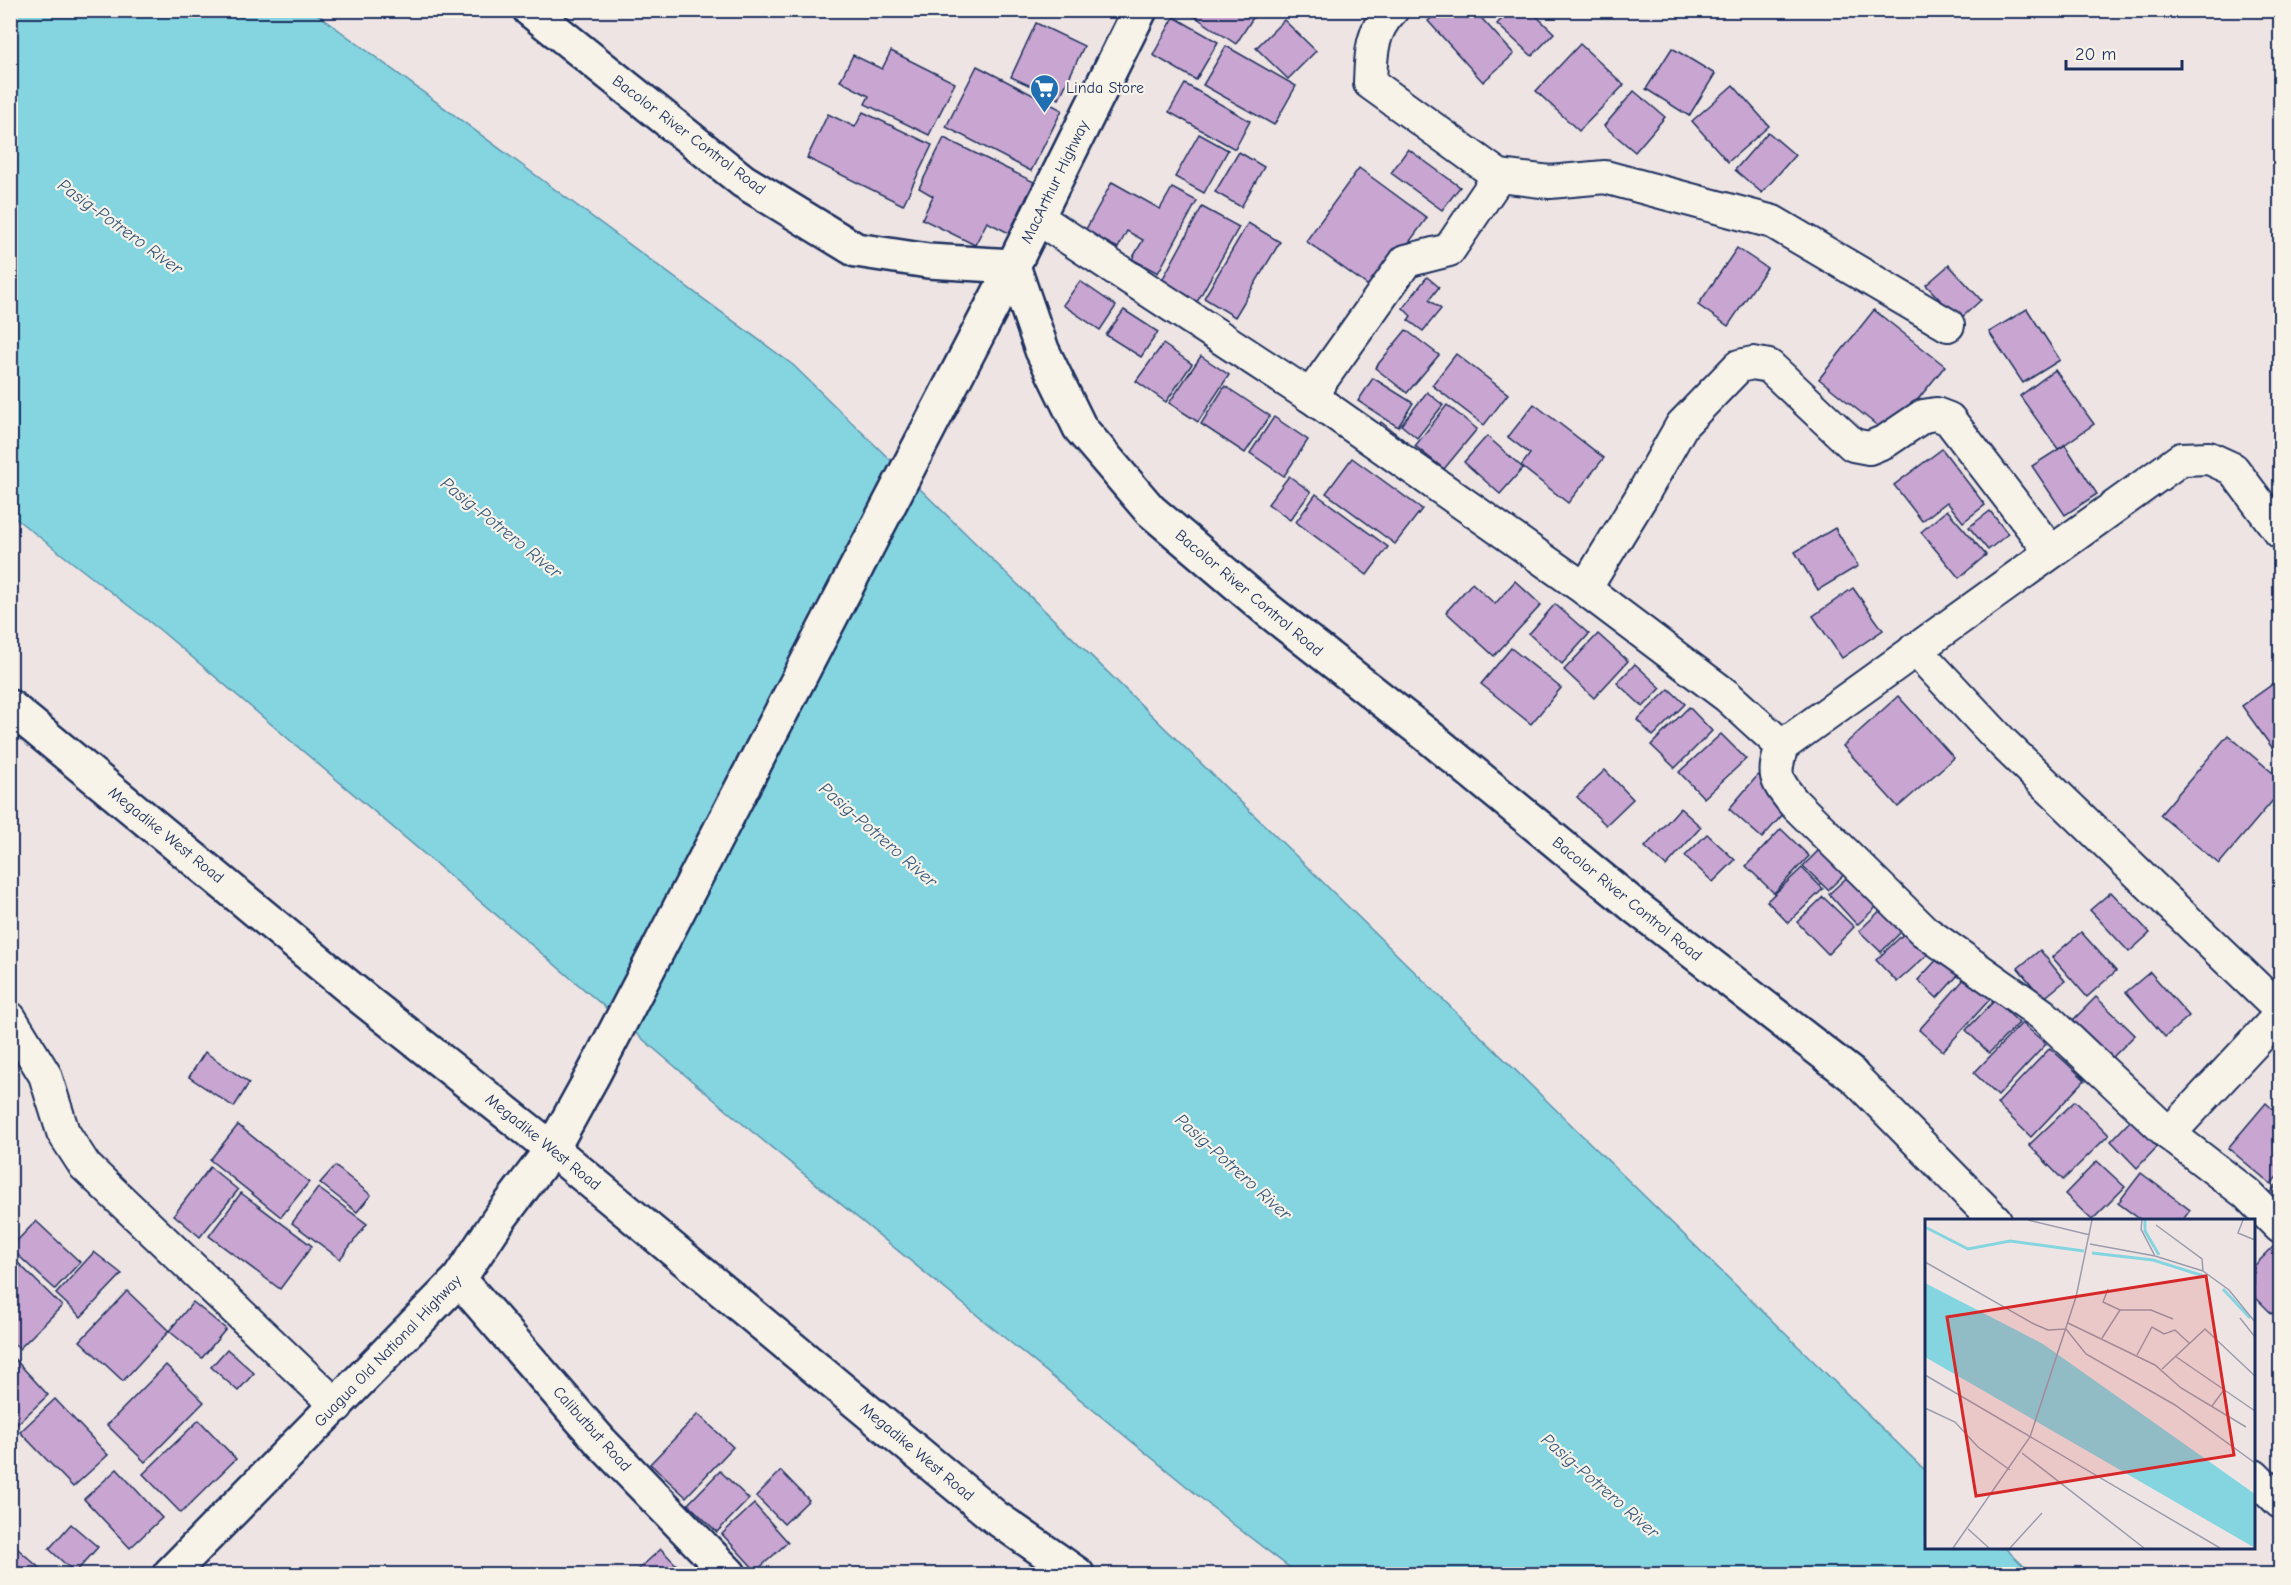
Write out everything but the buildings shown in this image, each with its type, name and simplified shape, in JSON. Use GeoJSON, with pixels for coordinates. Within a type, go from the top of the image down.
{"type":"FeatureCollection","features":[{"type":"Feature","properties":{"kind":"street","name":"Bacolor River Control Road"},"geometry":{"type":"LineString","coordinates":[[530,10],[743,181],[856,250],[928,261],[1013,266],[1042,350],[1080,428],[1150,510],[1269,611],[1427,735],[1638,909],[1851,1074],[1993,1219]]}},
{"type":"Feature","properties":{"kind":"street","name":"MacArthur Highway"},"geometry":{"type":"LineString","coordinates":[[610,1042],[1038,218],[1140,10]]}},
{"type":"Feature","properties":{"kind":"street"},"geometry":{"type":"LineString","coordinates":[[1392,10],[1381,21],[1372,50],[1370,82],[1499,176],[1550,182],[1605,177],[1773,222],[1948,325]]}},
{"type":"Feature","properties":{"kind":"street"},"geometry":{"type":"LineString","coordinates":[[1310,396],[1406,261],[1449,250],[1499,176]]}},
{"type":"Feature","properties":{"kind":"street"},"geometry":{"type":"LineString","coordinates":[[1038,218],[1310,396],[1585,589],[1727,696],[1782,746]]}},
{"type":"Feature","properties":{"kind":"street"},"geometry":{"type":"LineString","coordinates":[[1585,589],[1682,424],[1739,366],[1753,363],[1769,366],[1853,445],[1869,448],[1886,441],[1923,416],[1936,414],[1949,419],[2051,552]]}},
{"type":"Feature","properties":{"kind":"street"},"geometry":{"type":"LineString","coordinates":[[2280,532],[2233,469],[2209,458],[2181,459],[1782,746],[1775,767],[1778,783],[1793,802],[1924,931],[2043,1015],[2169,1134],[2246,1193],[2280,1227]]}},
{"type":"Feature","properties":{"kind":"street"},"geometry":{"type":"LineString","coordinates":[[1915,649],[2004,744],[2280,1010]]}},
{"type":"Feature","properties":{"kind":"street","name":"Megadike West Road"},"geometry":{"type":"LineString","coordinates":[[10,707],[362,998],[552,1149],[995,1517],[1077,1575]]}},
{"type":"Feature","properties":{"kind":"street"},"geometry":{"type":"LineString","coordinates":[[2169,1134],[2280,1016]]}},
{"type":"Feature","properties":{"kind":"street"},"geometry":{"type":"LineString","coordinates":[[10,1018],[45,1075],[63,1132],[85,1166],[337,1406]]}},
{"type":"Feature","properties":{"kind":"street","name":"Guagua Old National Highway"},"geometry":{"type":"LineString","coordinates":[[170,1575],[459,1279],[552,1149],[610,1042]]}},
{"type":"Feature","properties":{"kind":"street","name":"Calibutbut Road"},"geometry":{"type":"LineString","coordinates":[[459,1279],[601,1442],[729,1575]]}},
{"type":"Feature","properties":{"kind":"street"},"geometry":{"type":"LineString","coordinates":[[2255,1478],[2280,1502]]}},
{"type":"Feature","properties":{"kind":"water","name":"Pasig-Potrero River"},"geometry":{"type":"Polygon","coordinates":[[[10,11],[313,11],[793,365],[1925,1470],[1925,1549],[2006,1549],[2032,1574],[1298,1574],[1234,1525],[744,1125],[160,630],[11,515],[10,11]]]}},
{"type":"Feature","properties":{"kind":"place","name":"Linda Store"},"geometry":{"type":"Point","coordinates":[1045,114]}}]}
